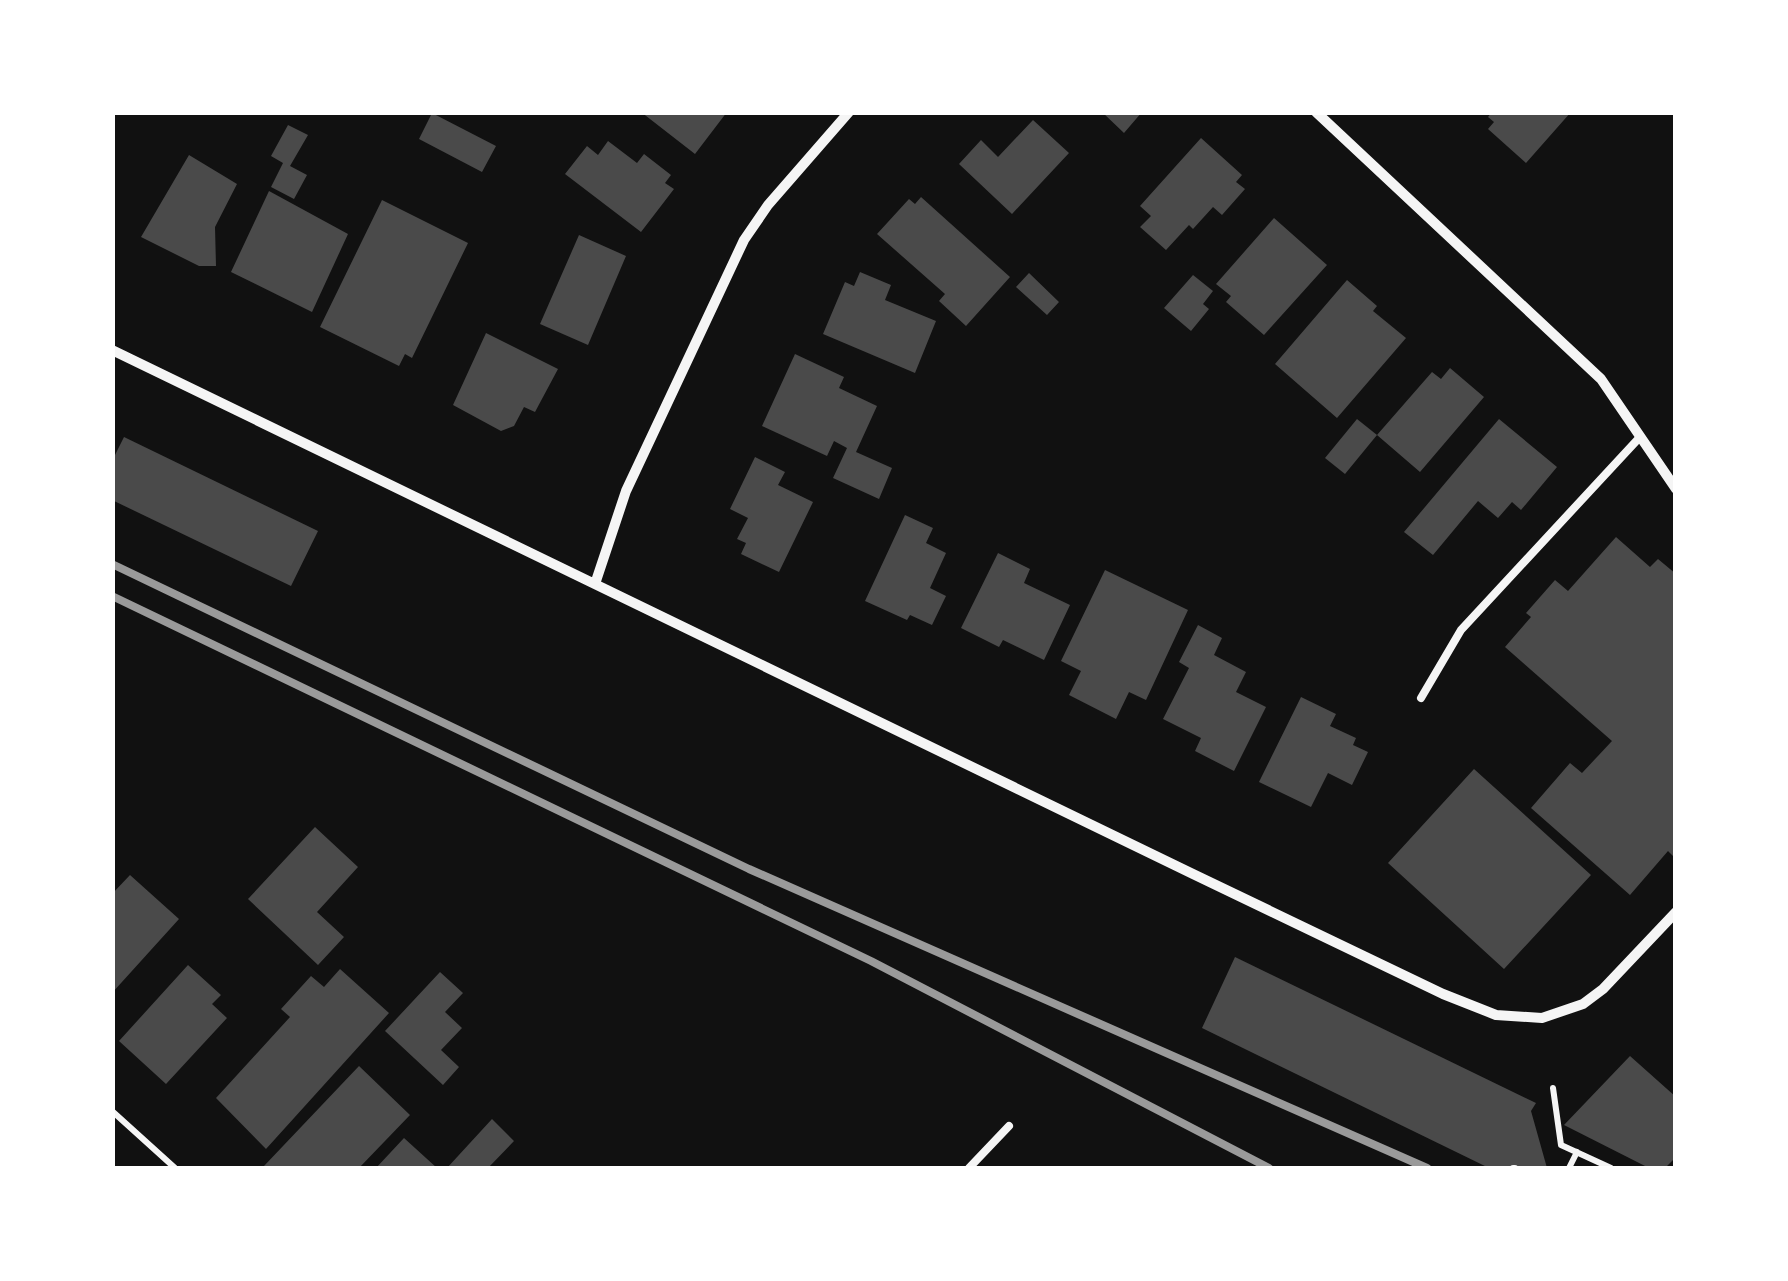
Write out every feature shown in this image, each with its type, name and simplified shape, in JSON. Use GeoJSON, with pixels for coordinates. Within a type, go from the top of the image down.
{"type":"FeatureCollection","features":[{"type":"Feature","properties":{"kind":"street"},"geometry":{"type":"LineString","coordinates":[[595,584],[626,491],[744,240],[768,204],[850,112]]}},
{"type":"Feature","properties":{"kind":"street"},"geometry":{"type":"LineString","coordinates":[[1316,112],[1600,379],[1676,489]]}},
{"type":"Feature","properties":{"kind":"street"},"geometry":{"type":"LineString","coordinates":[[112,350],[1443,994],[1496,1015],[1542,1018],[1583,1004],[1603,989],[1676,912]]}},
{"type":"Feature","properties":{"kind":"lane"},"geometry":{"type":"LineString","coordinates":[[1421,698],[1461,630],[1640,437]]}},
{"type":"Feature","properties":{"kind":"lane"},"geometry":{"type":"LineString","coordinates":[[969,1168],[1009,1126]]}},
{"type":"Feature","properties":{"kind":"path"},"geometry":{"type":"LineString","coordinates":[[1553,1088],[1562,1145],[1610,1168]]}},
{"type":"Feature","properties":{"kind":"path"},"geometry":{"type":"LineString","coordinates":[[112,1111],[175,1168]]}},
{"type":"Feature","properties":{"kind":"path"},"geometry":{"type":"LineString","coordinates":[[1569,1168],[1577,1152]]}},
{"type":"Feature","properties":{"kind":"building"},"geometry":{"type":"Polygon","coordinates":[[[641,112],[727,112],[695,154],[641,112]]]}},
{"type":"Feature","properties":{"kind":"building"},"geometry":{"type":"Polygon","coordinates":[[[1102,112],[1142,112],[1124,133],[1102,112]]]}},
{"type":"Feature","properties":{"kind":"building"},"geometry":{"type":"Polygon","coordinates":[[[1492,112],[1571,112],[1526,163],[1488,129],[1494,122],[1488,117],[1492,112]]]}},
{"type":"Feature","properties":{"kind":"building"},"geometry":{"type":"Polygon","coordinates":[[[432,113],[496,146],[482,172],[419,139],[432,113]]]}},
{"type":"Feature","properties":{"kind":"building"},"geometry":{"type":"Polygon","coordinates":[[[1033,120],[1069,153],[1012,214],[959,164],[981,140],[998,157],[1033,120]]]}},
{"type":"Feature","properties":{"kind":"building"},"geometry":{"type":"Polygon","coordinates":[[[288,125],[308,135],[290,166],[307,175],[294,199],[271,187],[283,163],[271,156],[288,125]]]}},
{"type":"Feature","properties":{"kind":"building"},"geometry":{"type":"Polygon","coordinates":[[[1201,138],[1242,175],[1236,182],[1245,189],[1222,215],[1213,207],[1166,250],[1140,227],[1151,216],[1140,206],[1201,138]]]}},
{"type":"Feature","properties":{"kind":"building"},"geometry":{"type":"Polygon","coordinates":[[[608,141],[637,163],[644,154],[671,175],[665,183],[674,189],[641,232],[565,174],[587,146],[598,155],[608,141]]]}},
{"type":"Feature","properties":{"kind":"building"},"geometry":{"type":"Polygon","coordinates":[[[189,155],[237,184],[215,227],[216,266],[199,266],[141,237],[189,155]]]}},
{"type":"Feature","properties":{"kind":"building"},"geometry":{"type":"Polygon","coordinates":[[[269,191],[348,234],[312,312],[231,272],[269,191]]]}},
{"type":"Feature","properties":{"kind":"building"},"geometry":{"type":"Polygon","coordinates":[[[921,197],[1010,277],[966,326],[939,301],[945,294],[877,234],[909,199],[915,204],[921,197]]]}},
{"type":"Feature","properties":{"kind":"building"},"geometry":{"type":"Polygon","coordinates":[[[382,200],[468,243],[412,358],[405,354],[399,366],[320,327],[382,200]]]}},
{"type":"Feature","properties":{"kind":"building"},"geometry":{"type":"Polygon","coordinates":[[[1274,218],[1327,265],[1264,335],[1226,302],[1231,296],[1216,284],[1274,218]]]}},
{"type":"Feature","properties":{"kind":"building"},"geometry":{"type":"Polygon","coordinates":[[[579,235],[626,256],[588,345],[540,324],[579,235]]]}},
{"type":"Feature","properties":{"kind":"building"},"geometry":{"type":"Polygon","coordinates":[[[860,272],[891,285],[885,300],[936,321],[915,373],[823,334],[845,282],[854,286],[860,272]]]}},
{"type":"Feature","properties":{"kind":"building"},"geometry":{"type":"Polygon","coordinates":[[[1029,273],[1059,302],[1047,315],[1016,287],[1029,273]]]}},
{"type":"Feature","properties":{"kind":"building"},"geometry":{"type":"Polygon","coordinates":[[[1193,275],[1213,291],[1203,304],[1209,309],[1191,331],[1164,308],[1193,275]]]}},
{"type":"Feature","properties":{"kind":"building"},"geometry":{"type":"Polygon","coordinates":[[[1347,280],[1377,306],[1373,311],[1406,338],[1337,418],[1275,364],[1347,280]]]}},
{"type":"Feature","properties":{"kind":"building"},"geometry":{"type":"Polygon","coordinates":[[[486,333],[558,369],[535,412],[524,407],[514,426],[501,431],[453,405],[486,333]]]}},
{"type":"Feature","properties":{"kind":"building"},"geometry":{"type":"Polygon","coordinates":[[[795,354],[844,377],[839,388],[877,406],[856,452],[892,468],[879,499],[833,478],[847,448],[834,441],[827,456],[762,426],[795,354]]]}},
{"type":"Feature","properties":{"kind":"building"},"geometry":{"type":"Polygon","coordinates":[[[1450,368],[1484,397],[1420,472],[1377,435],[1432,372],[1441,379],[1450,368]]]}},
{"type":"Feature","properties":{"kind":"building"},"geometry":{"type":"Polygon","coordinates":[[[1357,419],[1377,435],[1345,474],[1325,458],[1357,419]]]}},
{"type":"Feature","properties":{"kind":"building"},"geometry":{"type":"Polygon","coordinates":[[[1499,419],[1557,467],[1521,510],[1512,502],[1498,518],[1478,501],[1433,555],[1404,532],[1499,419]]]}},
{"type":"Feature","properties":{"kind":"building"},"geometry":{"type":"Polygon","coordinates":[[[124,437],[318,531],[291,586],[112,500],[112,461],[124,437]]]}},
{"type":"Feature","properties":{"kind":"building"},"geometry":{"type":"Polygon","coordinates":[[[755,457],[785,472],[778,485],[813,502],[779,572],[741,554],[746,543],[737,539],[748,518],[730,509],[755,457]]]}},
{"type":"Feature","properties":{"kind":"building"},"geometry":{"type":"Polygon","coordinates":[[[905,515],[933,528],[926,543],[946,553],[930,588],[946,596],[932,625],[910,615],[907,620],[865,601],[905,515]]]}},
{"type":"Feature","properties":{"kind":"building"},"geometry":{"type":"Polygon","coordinates":[[[1616,537],[1650,567],[1658,559],[1676,574],[1676,853],[1673,856],[1668,851],[1630,895],[1531,808],[1570,763],[1582,773],[1612,741],[1505,647],[1531,617],[1526,613],[1555,580],[1568,591],[1616,537]]]}},
{"type":"Feature","properties":{"kind":"building"},"geometry":{"type":"Polygon","coordinates":[[[998,553],[1030,569],[1024,583],[1070,605],[1044,660],[1003,640],[999,647],[961,628],[998,553]]]}},
{"type":"Feature","properties":{"kind":"building"},"geometry":{"type":"Polygon","coordinates":[[[1105,570],[1188,610],[1146,700],[1129,692],[1116,719],[1069,695],[1081,671],[1061,661],[1105,570]]]}},
{"type":"Feature","properties":{"kind":"building"},"geometry":{"type":"Polygon","coordinates":[[[1198,625],[1222,638],[1214,655],[1246,672],[1236,692],[1266,707],[1234,771],[1195,751],[1201,738],[1163,719],[1189,668],[1179,662],[1198,625]]]}},
{"type":"Feature","properties":{"kind":"building"},"geometry":{"type":"Polygon","coordinates":[[[1301,697],[1336,714],[1330,726],[1356,738],[1353,745],[1368,752],[1352,785],[1328,773],[1311,807],[1259,782],[1301,697]]]}},
{"type":"Feature","properties":{"kind":"building"},"geometry":{"type":"Polygon","coordinates":[[[1474,769],[1591,875],[1504,969],[1388,863],[1474,769]]]}},
{"type":"Feature","properties":{"kind":"building"},"geometry":{"type":"Polygon","coordinates":[[[315,827],[358,867],[317,912],[344,937],[318,965],[248,899],[315,827]]]}},
{"type":"Feature","properties":{"kind":"building"},"geometry":{"type":"Polygon","coordinates":[[[130,875],[179,919],[112,993],[112,894],[130,875]]]}},
{"type":"Feature","properties":{"kind":"building"},"geometry":{"type":"Polygon","coordinates":[[[1235,957],[1536,1103],[1531,1111],[1547,1168],[1489,1168],[1202,1028],[1235,957]]]}},
{"type":"Feature","properties":{"kind":"building"},"geometry":{"type":"Polygon","coordinates":[[[188,965],[221,995],[212,1004],[227,1018],[166,1084],[119,1041],[188,965]]]}},
{"type":"Feature","properties":{"kind":"building"},"geometry":{"type":"Polygon","coordinates":[[[340,969],[389,1013],[266,1149],[216,1098],[290,1017],[281,1009],[311,976],[324,987],[340,969]]]}},
{"type":"Feature","properties":{"kind":"building"},"geometry":{"type":"Polygon","coordinates":[[[440,972],[463,993],[445,1012],[462,1028],[441,1050],[459,1067],[443,1085],[385,1031],[440,972]]]}},
{"type":"Feature","properties":{"kind":"building"},"geometry":{"type":"Polygon","coordinates":[[[1630,1056],[1676,1097],[1676,1157],[1665,1168],[1649,1168],[1564,1125],[1630,1056]]]}},
{"type":"Feature","properties":{"kind":"building"},"geometry":{"type":"Polygon","coordinates":[[[359,1066],[410,1115],[359,1168],[266,1168],[264,1166],[359,1066]]]}},
{"type":"Feature","properties":{"kind":"building"},"geometry":{"type":"Polygon","coordinates":[[[492,1119],[514,1141],[488,1168],[447,1168],[492,1119]]]}},
{"type":"Feature","properties":{"kind":"building"},"geometry":{"type":"Polygon","coordinates":[[[404,1138],[437,1168],[376,1168],[404,1138]]]}},
{"type":"Feature","properties":{"kind":"railway"},"geometry":{"type":"LineString","coordinates":[[112,564],[749,869],[1427,1168]]}},
{"type":"Feature","properties":{"kind":"railway"},"geometry":{"type":"LineString","coordinates":[[112,596],[871,961],[1269,1168]]}}]}
